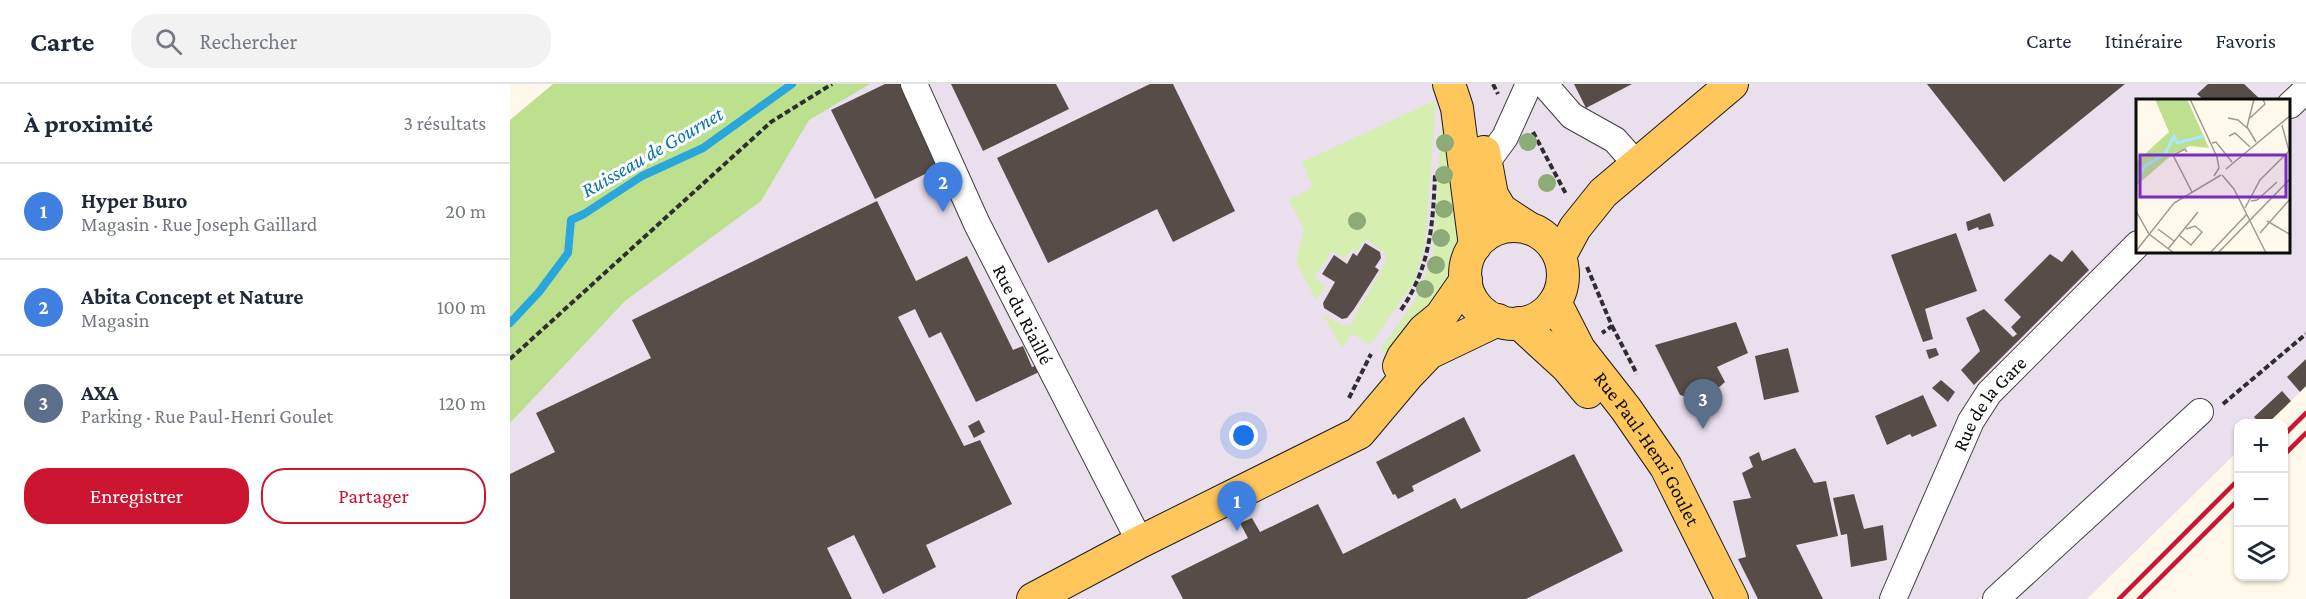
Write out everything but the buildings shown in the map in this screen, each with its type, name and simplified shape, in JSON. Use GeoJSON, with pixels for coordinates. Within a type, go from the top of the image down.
{"type":"FeatureCollection","features":[{"type":"Feature","properties":{"kind":"main road"},"geometry":{"type":"LineString","coordinates":[[1449,84],[1457,108],[1475,246]]}},
{"type":"Feature","properties":{"kind":"main road"},"geometry":{"type":"LineString","coordinates":[[1033,599],[1140,542],[1359,433],[1430,353],[1508,322],[1533,320],[1545,313],[1555,302],[1562,288],[1563,272],[1560,256],[1545,237],[1501,210],[1492,195],[1476,111],[1466,84]]}},
{"type":"Feature","properties":{"kind":"main road"},"geometry":{"type":"LineString","coordinates":[[1508,322],[1486,314],[1476,305],[1469,293],[1466,280],[1469,256],[1485,235],[1498,228],[1512,226],[1531,229],[1603,193],[1732,84]]}},
{"type":"Feature","properties":{"kind":"main road"},"geometry":{"type":"LineString","coordinates":[[1560,256],[1575,228],[1603,193]]}},
{"type":"Feature","properties":{"kind":"main road"},"geometry":{"type":"LineString","coordinates":[[1376,412],[1403,357],[1424,330],[1441,316],[1466,280]]}},
{"type":"Feature","properties":{"kind":"main road","name":"Rue Paul-Henri Goulet"},"geometry":{"type":"LineString","coordinates":[[1555,302],[1579,349],[1626,409],[1666,467],[1732,599]]}},
{"type":"Feature","properties":{"kind":"main road","name":"Rue Paul-Henri Goulet"},"geometry":{"type":"LineString","coordinates":[[1508,322],[1567,367],[1613,421],[1660,495],[1711,599]]}},
{"type":"Feature","properties":{"kind":"street","name":"Rue du Riaillé"},"geometry":{"type":"LineString","coordinates":[[914,84],[977,224],[1140,542]]}},
{"type":"Feature","properties":{"kind":"street"},"geometry":{"type":"LineString","coordinates":[[1486,163],[1505,137],[1529,84]]}},
{"type":"Feature","properties":{"kind":"street"},"geometry":{"type":"LineString","coordinates":[[1544,84],[1572,116],[1615,140],[1637,165]]}},
{"type":"Feature","properties":{"kind":"street"},"geometry":{"type":"LineString","coordinates":[[2291,103],[2306,90]]}},
{"type":"Feature","properties":{"kind":"street","name":"Rue de la Gare"},"geometry":{"type":"LineString","coordinates":[[1893,599],[1971,421],[1989,393],[2136,246]]}},
{"type":"Feature","properties":{"kind":"street"},"geometry":{"type":"LineString","coordinates":[[1996,599],[2200,412]]}},
{"type":"Feature","properties":{"kind":"path"},"geometry":{"type":"LineString","coordinates":[[510,359],[771,122],[832,84]]}},
{"type":"Feature","properties":{"kind":"path"},"geometry":{"type":"LineString","coordinates":[[1493,84],[1500,98],[1535,133],[1574,209]]}},
{"type":"Feature","properties":{"kind":"path"},"geometry":{"type":"LineString","coordinates":[[1400,311],[1414,292],[1429,252],[1435,174]]}},
{"type":"Feature","properties":{"kind":"path"},"geometry":{"type":"LineString","coordinates":[[2200,412],[2207,413],[2227,402],[2306,334]]}},
{"type":"Feature","properties":{"kind":"path"},"geometry":{"type":"LineString","coordinates":[[1374,349],[1348,398],[1376,412]]}},
{"type":"Feature","properties":{"kind":"shaded area"},"geometry":{"type":"Polygon","coordinates":[[[805,84],[2306,84],[2306,359],[2287,377],[2300,392],[2291,401],[2282,392],[2263,419],[2234,419],[2234,455],[2087,599],[510,599],[510,239],[805,84]]]}},
{"type":"Feature","properties":{"kind":"green space"},"geometry":{"type":"Polygon","coordinates":[[[553,84],[870,84],[809,120],[761,201],[625,301],[510,423],[510,120],[553,84]]]}},
{"type":"Feature","properties":{"kind":"green space"},"geometry":{"type":"Polygon","coordinates":[[[1444,84],[1465,235],[1454,252],[1449,286],[1390,356],[1380,350],[1418,296],[1433,254],[1444,84]]]}},
{"type":"Feature","properties":{"kind":"green space"},"geometry":{"type":"Polygon","coordinates":[[[1436,100],[1425,245],[1414,282],[1370,345],[1351,333],[1342,348],[1323,315],[1342,325],[1350,325],[1384,265],[1386,254],[1366,239],[1356,252],[1351,249],[1345,259],[1332,251],[1314,277],[1325,287],[1316,300],[1296,262],[1304,230],[1289,200],[1313,187],[1302,162],[1436,100]]]}},
{"type":"Feature","properties":{"kind":"waterway","name":"Ruisseau de Gournet"},"geometry":{"type":"LineString","coordinates":[[510,323],[539,292],[568,253],[571,220],[642,176],[703,148],[792,84]]}},
{"type":"Feature","properties":{"kind":"railway"},"geometry":{"type":"LineString","coordinates":[[2288,431],[2306,413]]}},
{"type":"Feature","properties":{"kind":"railway"},"geometry":{"type":"LineString","coordinates":[[2288,451],[2306,433]]}},
{"type":"Feature","properties":{"kind":"railway"},"geometry":{"type":"LineString","coordinates":[[2119,599],[2234,484]]}},
{"type":"Feature","properties":{"kind":"railway"},"geometry":{"type":"LineString","coordinates":[[2139,599],[2234,504]]}},
{"type":"Feature","properties":{"kind":"place","name":"Abita Concept et Nature"},"geometry":{"type":"Point","coordinates":[943,212]}},
{"type":"Feature","properties":{"kind":"place","name":"AXA"},"geometry":{"type":"Point","coordinates":[1703,429]}},
{"type":"Feature","properties":{"kind":"place","name":"Hyper Buro"},"geometry":{"type":"Point","coordinates":[1237,531]}}]}
